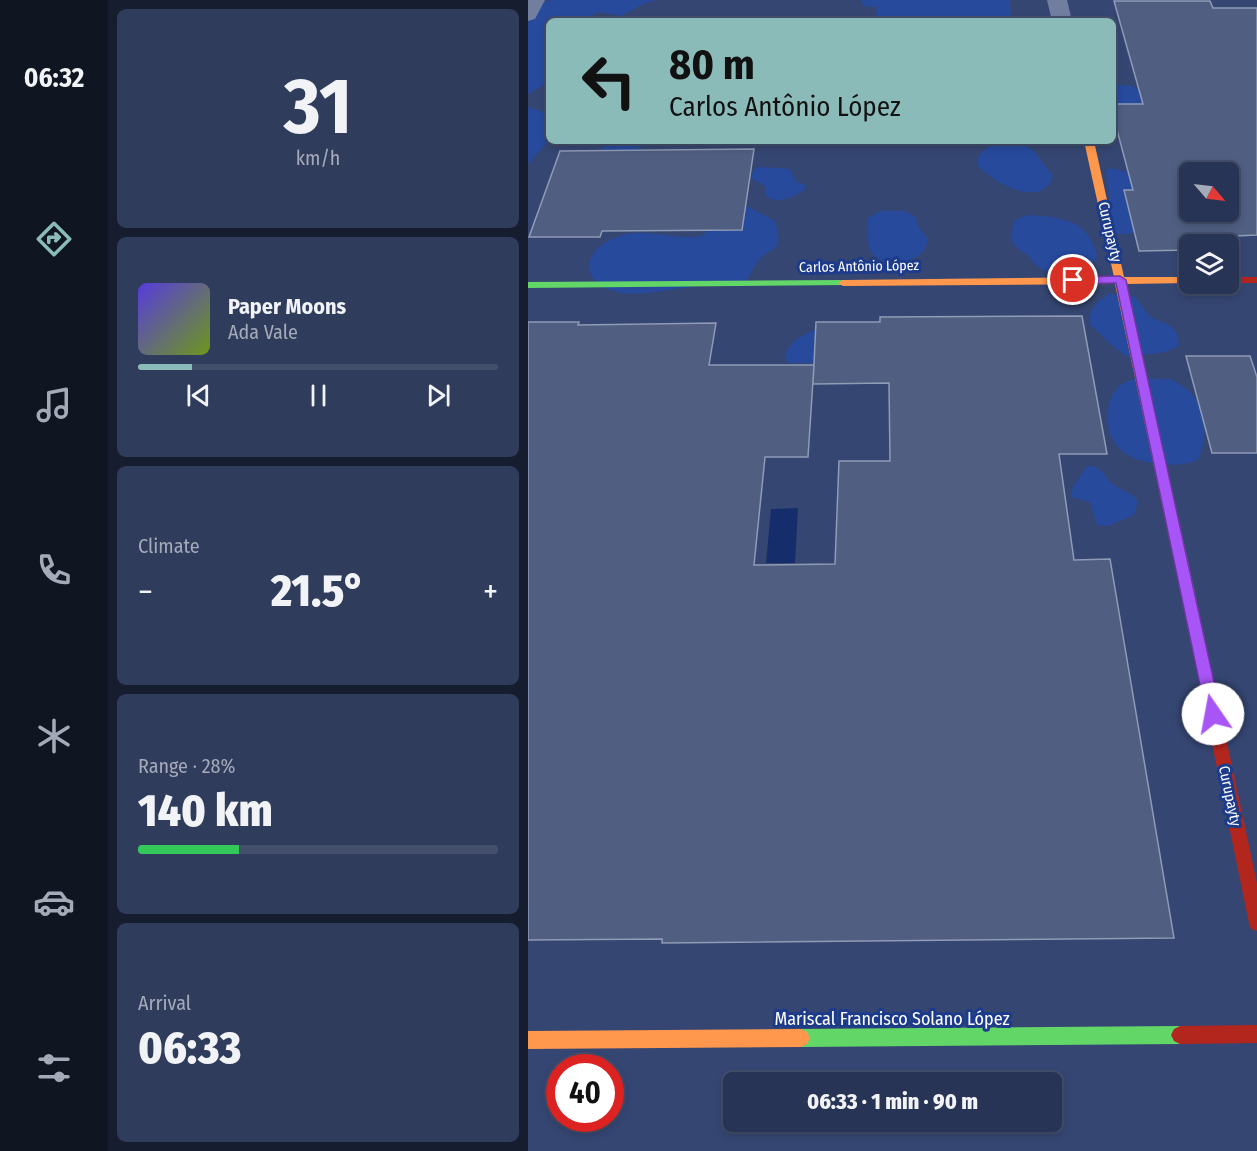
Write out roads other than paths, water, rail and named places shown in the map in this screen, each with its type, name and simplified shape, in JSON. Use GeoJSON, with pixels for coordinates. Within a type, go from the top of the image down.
{"type":"FeatureCollection","features":[{"type":"Feature","properties":{"kind":"street"},"geometry":{"type":"LineString","coordinates":[[528,15],[535,0]]}},
{"type":"Feature","properties":{"kind":"street"},"geometry":{"type":"LineString","coordinates":[[1057,0],[1061,18]]}},
{"type":"Feature","properties":{"kind":"street","name":"Curupayty"},"geometry":{"type":"LineString","coordinates":[[1090,144],[1257,923]]}},
{"type":"Feature","properties":{"kind":"street","name":"Carlos Antônio López"},"geometry":{"type":"LineString","coordinates":[[528,285],[1179,280]]}},
{"type":"Feature","properties":{"kind":"street"},"geometry":{"type":"LineString","coordinates":[[1239,280],[1257,280]]}},
{"type":"Feature","properties":{"kind":"street","name":"Mariscal Francisco Solano López"},"geometry":{"type":"LineString","coordinates":[[528,1040],[1257,1034]]}}]}
